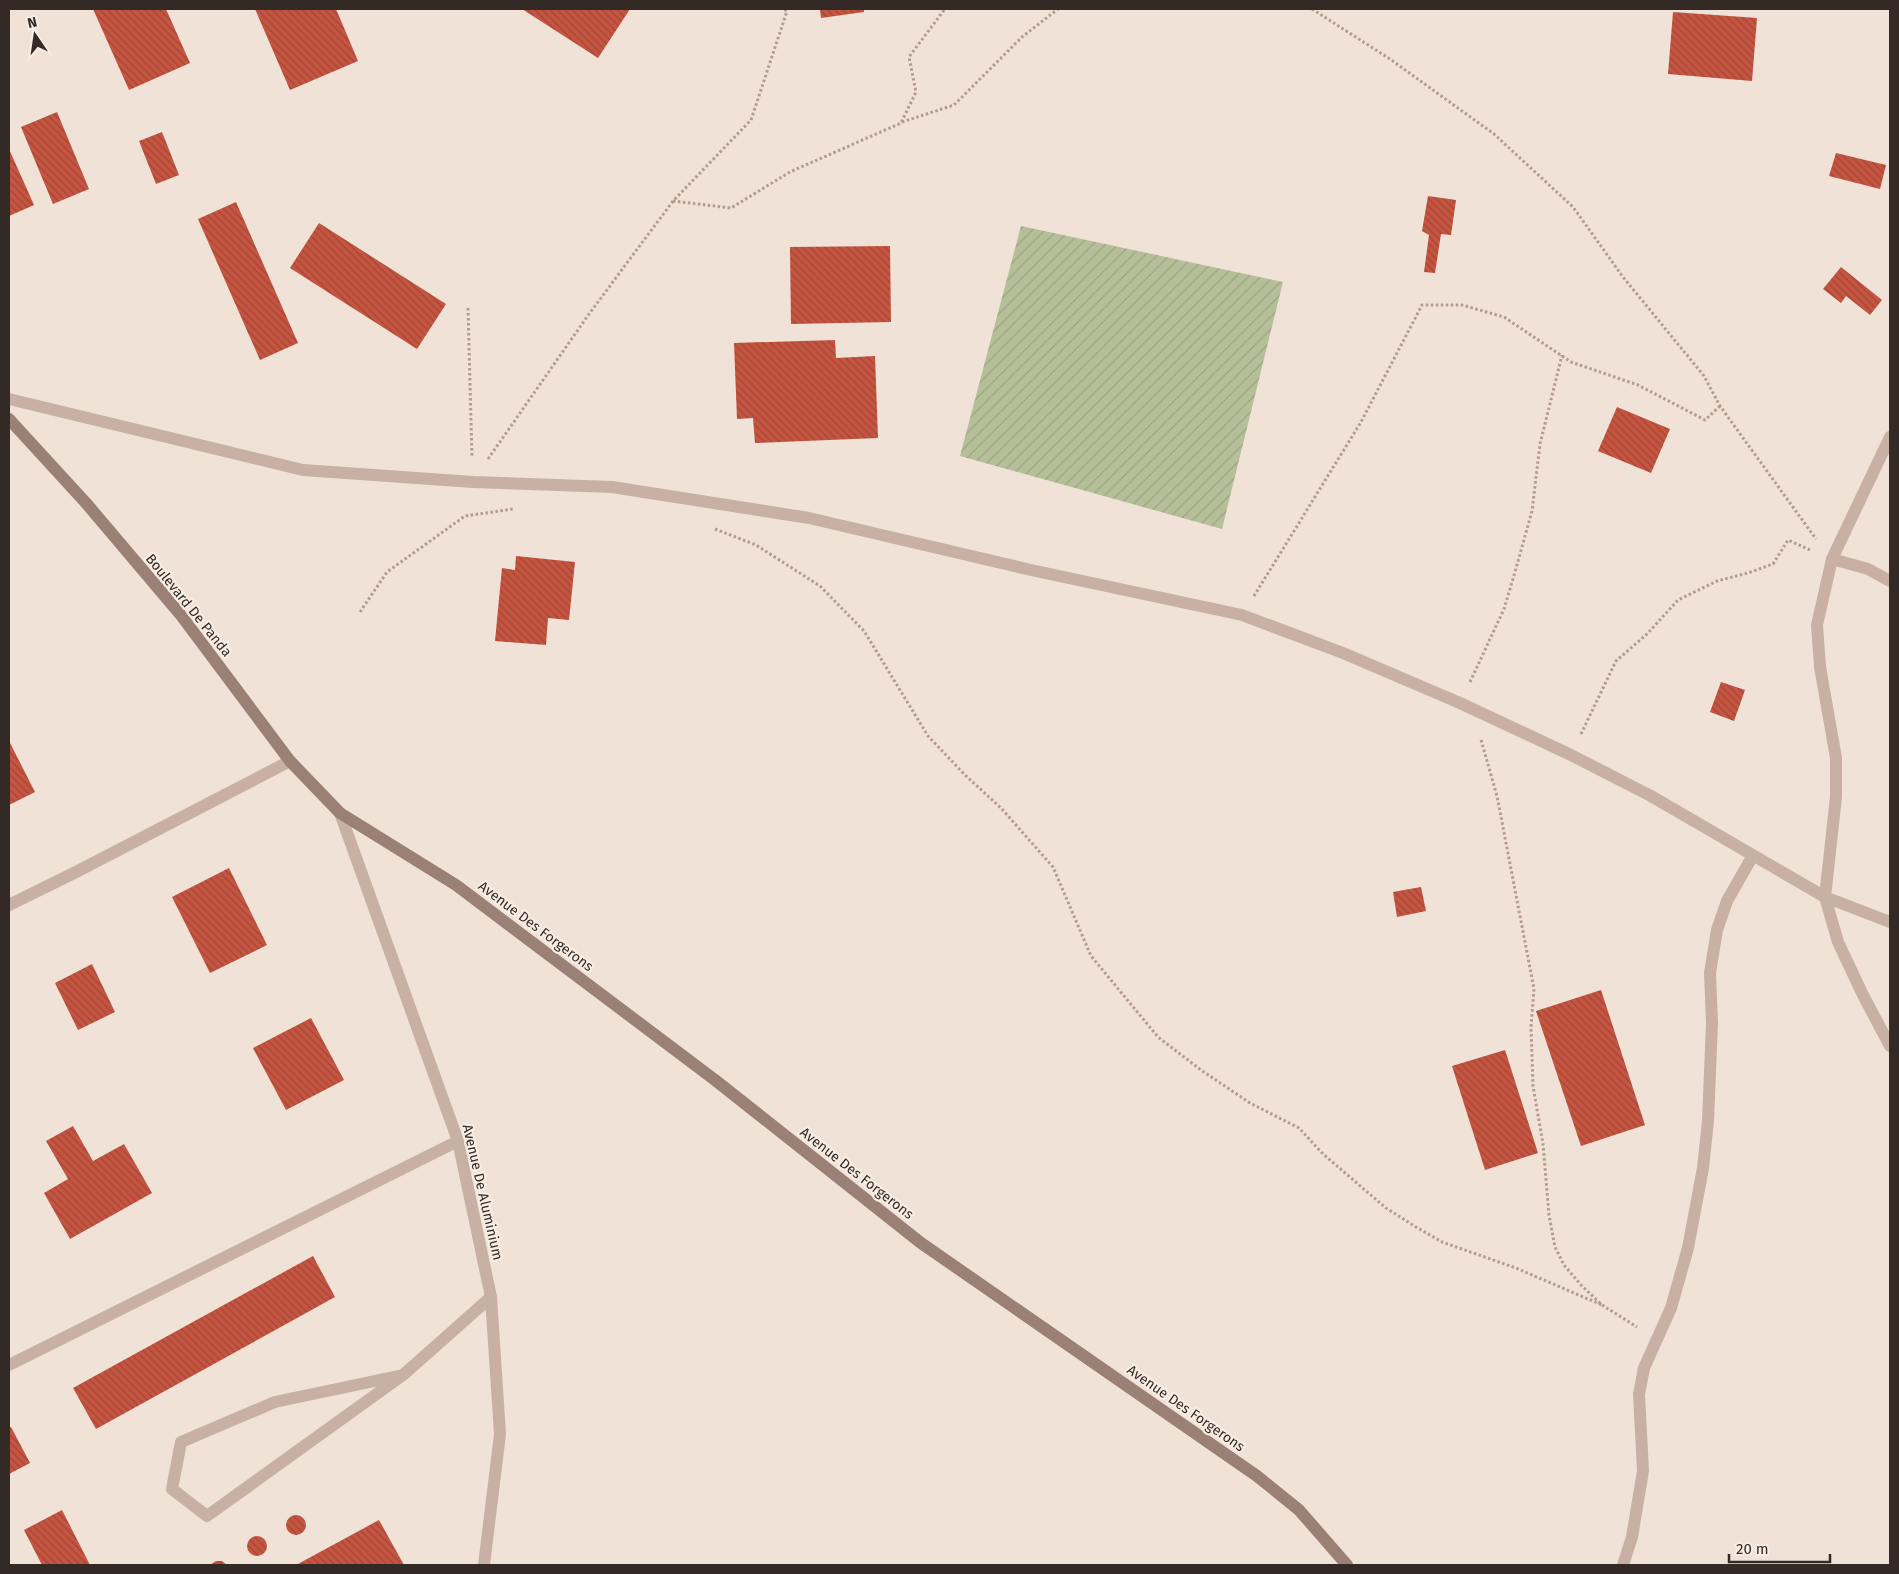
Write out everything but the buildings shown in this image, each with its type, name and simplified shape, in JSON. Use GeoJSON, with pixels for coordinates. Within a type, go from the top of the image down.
{"type":"FeatureCollection","features":[{"type":"Feature","properties":{"kind":"street"},"geometry":{"type":"LineString","coordinates":[[9,399],[303,470],[473,482],[612,487],[809,518],[1031,570],[1242,615],[1343,653],[1460,703],[1571,755],[1651,796],[1825,897],[1890,922]]}},
{"type":"Feature","properties":{"kind":"street","name":"Boulevard De Panda"},"geometry":{"type":"LineString","coordinates":[[9,419],[86,503],[180,614],[290,761],[340,813]]}},
{"type":"Feature","properties":{"kind":"street"},"geometry":{"type":"LineString","coordinates":[[1890,437],[1832,559],[1817,625],[1820,667],[1836,758],[1836,797],[1825,897],[1838,942],[1890,1046]]}},
{"type":"Feature","properties":{"kind":"street"},"geometry":{"type":"LineString","coordinates":[[1832,559],[1868,569],[1890,580]]}},
{"type":"Feature","properties":{"kind":"street"},"geometry":{"type":"LineString","coordinates":[[9,905],[290,761]]}},
{"type":"Feature","properties":{"kind":"street","name":"Avenue De Aluminium"},"geometry":{"type":"LineString","coordinates":[[340,813],[458,1141],[491,1297],[500,1434],[484,1565]]}},
{"type":"Feature","properties":{"kind":"street","name":"Avenue Des Forgerons"},"geometry":{"type":"LineString","coordinates":[[340,813],[456,885],[715,1080],[921,1243],[1257,1476],[1300,1510],[1347,1565]]}},
{"type":"Feature","properties":{"kind":"street"},"geometry":{"type":"LineString","coordinates":[[1623,1565],[1632,1537],[1643,1471],[1639,1394],[1644,1368],[1671,1308],[1688,1248],[1703,1168],[1709,1111],[1712,1023],[1710,973],[1717,930],[1727,901],[1752,856]]}},
{"type":"Feature","properties":{"kind":"street"},"geometry":{"type":"LineString","coordinates":[[9,1365],[458,1141]]}},
{"type":"Feature","properties":{"kind":"street"},"geometry":{"type":"LineString","coordinates":[[403,1375],[275,1402],[181,1442],[172,1489],[207,1516],[403,1375],[491,1297]]}},
{"type":"Feature","properties":{"kind":"path"},"geometry":{"type":"LineString","coordinates":[[473,482],[589,314],[673,202],[751,120],[787,11],[783,9]]}},
{"type":"Feature","properties":{"kind":"path"},"geometry":{"type":"LineString","coordinates":[[901,122],[916,92],[909,57],[945,9]]}},
{"type":"Feature","properties":{"kind":"path"},"geometry":{"type":"LineString","coordinates":[[673,202],[731,208],[790,172],[901,122],[954,105],[1022,37],[1058,9]]}},
{"type":"Feature","properties":{"kind":"path"},"geometry":{"type":"LineString","coordinates":[[1312,9],[1390,59],[1494,134],[1573,208],[1623,276],[1704,376],[1720,406],[1832,559]]}},
{"type":"Feature","properties":{"kind":"path"},"geometry":{"type":"LineString","coordinates":[[1242,615],[1361,422],[1422,305],[1462,305],[1504,317],[1571,362],[1638,385],[1704,420],[1720,406]]}},
{"type":"Feature","properties":{"kind":"path"},"geometry":{"type":"LineString","coordinates":[[468,308],[473,482]]}},
{"type":"Feature","properties":{"kind":"path"},"geometry":{"type":"LineString","coordinates":[[1460,703],[1507,599],[1532,511],[1540,444],[1562,355]]}},
{"type":"Feature","properties":{"kind":"path"},"geometry":{"type":"LineString","coordinates":[[360,612],[387,572],[465,516],[523,508]]}},
{"type":"Feature","properties":{"kind":"path"},"geometry":{"type":"LineString","coordinates":[[711,527],[756,545],[820,586],[864,631],[928,736],[964,775],[1001,808],[1053,867],[1091,956],[1158,1037],[1250,1103],[1299,1128],[1324,1154],[1386,1208],[1416,1227],[1442,1242],[1516,1268],[1602,1305],[1657,1342]]}},
{"type":"Feature","properties":{"kind":"path"},"geometry":{"type":"LineString","coordinates":[[1571,755],[1616,661],[1647,634],[1678,600],[1717,581],[1773,564],[1788,540],[1832,559]]}},
{"type":"Feature","properties":{"kind":"path"},"geometry":{"type":"LineString","coordinates":[[1480,736],[1499,806],[1534,989],[1531,1027],[1532,1086],[1543,1144],[1549,1215],[1555,1246],[1564,1265],[1602,1305]]}},
{"type":"Feature","properties":{"kind":"green space"},"geometry":{"type":"Polygon","coordinates":[[[1021,226],[1283,282],[1222,529],[960,456],[1021,226]]]}}]}
